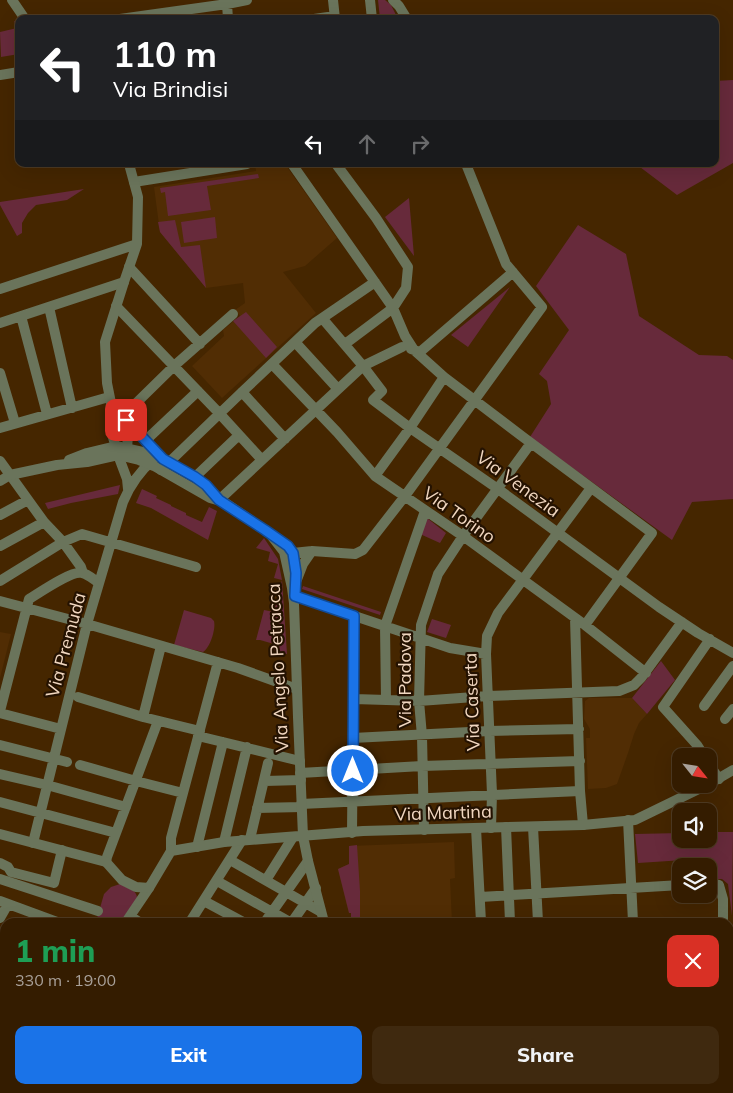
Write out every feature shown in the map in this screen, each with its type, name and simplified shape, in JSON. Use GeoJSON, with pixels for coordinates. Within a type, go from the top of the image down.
{"type":"FeatureCollection","features":[{"type":"Feature","properties":{"kind":"street"},"geometry":{"type":"LineString","coordinates":[[12,0],[22,15]]}},
{"type":"Feature","properties":{"kind":"street"},"geometry":{"type":"LineString","coordinates":[[150,15],[247,0]]}},
{"type":"Feature","properties":{"kind":"street"},"geometry":{"type":"LineString","coordinates":[[333,0],[335,15]]}},
{"type":"Feature","properties":{"kind":"street"},"geometry":{"type":"LineString","coordinates":[[370,0],[372,15]]}},
{"type":"Feature","properties":{"kind":"street"},"geometry":{"type":"LineString","coordinates":[[393,0],[405,15]]}},
{"type":"Feature","properties":{"kind":"street"},"geometry":{"type":"LineString","coordinates":[[227,4],[228,15]]}},
{"type":"Feature","properties":{"kind":"street"},"geometry":{"type":"LineString","coordinates":[[0,75],[15,73]]}},
{"type":"Feature","properties":{"kind":"street"},"geometry":{"type":"LineString","coordinates":[[128,489],[127,479],[112,434],[110,400],[106,383],[105,342],[137,244],[138,197],[130,167]]}},
{"type":"Feature","properties":{"kind":"street"},"geometry":{"type":"LineString","coordinates":[[134,182],[190,168],[204,167]]}},
{"type":"Feature","properties":{"kind":"street"},"geometry":{"type":"LineString","coordinates":[[294,167],[394,308],[405,336],[414,350],[444,377],[531,444],[652,533],[585,625]]}},
{"type":"Feature","properties":{"kind":"street"},"geometry":{"type":"LineString","coordinates":[[338,167],[376,218],[408,267],[406,288],[394,308],[345,344]]}},
{"type":"Feature","properties":{"kind":"street"},"geometry":{"type":"LineString","coordinates":[[289,553],[309,551],[355,554],[363,550],[405,496],[542,306],[506,264],[467,167]]}},
{"type":"Feature","properties":{"kind":"street"},"geometry":{"type":"LineString","coordinates":[[0,289],[137,244]]}},
{"type":"Feature","properties":{"kind":"street"},"geometry":{"type":"LineString","coordinates":[[129,267],[200,344]]}},
{"type":"Feature","properties":{"kind":"street"},"geometry":{"type":"LineString","coordinates":[[219,500],[363,366],[402,347],[420,352],[513,272]]}},
{"type":"Feature","properties":{"kind":"street"},"geometry":{"type":"LineString","coordinates":[[0,323],[124,282]]}},
{"type":"Feature","properties":{"kind":"street","name":"Via Premuda"},"geometry":{"type":"LineString","coordinates":[[33,843],[87,624],[128,489],[135,479],[220,413],[322,318],[375,282]]}},
{"type":"Feature","properties":{"kind":"street"},"geometry":{"type":"LineString","coordinates":[[116,306],[220,413],[262,460]]}},
{"type":"Feature","properties":{"kind":"street"},"geometry":{"type":"LineString","coordinates":[[49,307],[72,408]]}},
{"type":"Feature","properties":{"kind":"street"},"geometry":{"type":"LineString","coordinates":[[124,418],[174,366],[233,314]]}},
{"type":"Feature","properties":{"kind":"street"},"geometry":{"type":"LineString","coordinates":[[21,316],[47,414]]}},
{"type":"Feature","properties":{"kind":"street","name":"Via Venezia"},"geometry":{"type":"LineString","coordinates":[[322,318],[382,391],[373,400],[682,622],[733,653]]}},
{"type":"Feature","properties":{"kind":"street"},"geometry":{"type":"LineString","coordinates":[[402,347],[405,336]]}},
{"type":"Feature","properties":{"kind":"street"},"geometry":{"type":"LineString","coordinates":[[295,342],[338,389]]}},
{"type":"Feature","properties":{"kind":"street","name":"Via Torino"},"geometry":{"type":"LineString","coordinates":[[272,364],[337,432],[375,476],[463,536],[585,625],[646,673]]}},
{"type":"Feature","properties":{"kind":"street"},"geometry":{"type":"LineString","coordinates":[[0,373],[15,423]]}},
{"type":"Feature","properties":{"kind":"street"},"geometry":{"type":"LineString","coordinates":[[375,476],[444,377]]}},
{"type":"Feature","properties":{"kind":"street"},"geometry":{"type":"LineString","coordinates":[[145,441],[198,391]]}},
{"type":"Feature","properties":{"kind":"street"},"geometry":{"type":"LineString","coordinates":[[242,392],[285,439]]}},
{"type":"Feature","properties":{"kind":"street"},"geometry":{"type":"LineString","coordinates":[[0,428],[47,414],[110,400]]}},
{"type":"Feature","properties":{"kind":"street"},"geometry":{"type":"LineString","coordinates":[[110,400],[145,441],[159,462]]}},
{"type":"Feature","properties":{"kind":"street"},"geometry":{"type":"LineString","coordinates":[[124,418],[128,435],[127,449]]}},
{"type":"Feature","properties":{"kind":"street"},"geometry":{"type":"LineString","coordinates":[[195,477],[239,435]]}},
{"type":"Feature","properties":{"kind":"street","name":"Via Padova"},"geometry":{"type":"LineString","coordinates":[[424,830],[422,736],[419,701],[421,625],[438,574],[463,536],[531,444]]}},
{"type":"Feature","properties":{"kind":"street"},"geometry":{"type":"LineString","coordinates":[[0,481],[10,475],[57,465],[87,462],[127,449],[147,452],[210,498],[219,500]]}},
{"type":"Feature","properties":{"kind":"street"},"geometry":{"type":"LineString","coordinates":[[117,451],[159,462],[195,477],[206,485],[219,500],[288,546],[296,573],[294,600],[354,616],[450,648],[486,654]]}},
{"type":"Feature","properties":{"kind":"street"},"geometry":{"type":"LineString","coordinates":[[0,461],[44,522],[63,542],[81,567],[83,573]]}},
{"type":"Feature","properties":{"kind":"street","name":"Via Caserta"},"geometry":{"type":"LineString","coordinates":[[491,828],[492,794],[486,654],[487,636],[498,613],[591,488]]}},
{"type":"Feature","properties":{"kind":"street"},"geometry":{"type":"LineString","coordinates":[[0,515],[28,500]]}},
{"type":"Feature","properties":{"kind":"street"},"geometry":{"type":"LineString","coordinates":[[386,700],[385,626],[425,511]]}},
{"type":"Feature","properties":{"kind":"street"},"geometry":{"type":"LineString","coordinates":[[0,546],[44,522]]}},
{"type":"Feature","properties":{"kind":"street"},"geometry":{"type":"LineString","coordinates":[[0,581],[63,542],[82,534],[196,567]]}},
{"type":"Feature","properties":{"kind":"street"},"geometry":{"type":"LineString","coordinates":[[295,583],[309,551]]}},
{"type":"Feature","properties":{"kind":"street","name":"Via Angelo Petracca"},"geometry":{"type":"LineString","coordinates":[[289,553],[294,600],[302,805],[298,837],[308,861],[323,918]]}},
{"type":"Feature","properties":{"kind":"street"},"geometry":{"type":"LineString","coordinates":[[61,729],[0,712],[29,599],[76,572],[83,573],[99,583]]}},
{"type":"Feature","properties":{"kind":"street"},"geometry":{"type":"LineString","coordinates":[[0,601],[218,662],[297,689]]}},
{"type":"Feature","properties":{"kind":"street"},"geometry":{"type":"LineString","coordinates":[[352,833],[354,616]]}},
{"type":"Feature","properties":{"kind":"street"},"geometry":{"type":"LineString","coordinates":[[575,618],[580,791],[583,825]]}},
{"type":"Feature","properties":{"kind":"street"},"geometry":{"type":"LineString","coordinates":[[354,699],[419,701],[619,690],[634,685],[646,673],[682,622]]}},
{"type":"Feature","properties":{"kind":"street"},"geometry":{"type":"LineString","coordinates":[[698,748],[663,707],[710,639]]}},
{"type":"Feature","properties":{"kind":"street"},"geometry":{"type":"LineString","coordinates":[[143,717],[161,646]]}},
{"type":"Feature","properties":{"kind":"street"},"geometry":{"type":"LineString","coordinates":[[133,918],[171,851],[171,838],[218,662]]}},
{"type":"Feature","properties":{"kind":"street"},"geometry":{"type":"LineString","coordinates":[[704,706],[733,666]]}},
{"type":"Feature","properties":{"kind":"street"},"geometry":{"type":"LineString","coordinates":[[78,697],[158,720],[223,742],[300,761]]}},
{"type":"Feature","properties":{"kind":"street"},"geometry":{"type":"LineString","coordinates":[[725,719],[733,709]]}},
{"type":"Feature","properties":{"kind":"street"},"geometry":{"type":"LineString","coordinates":[[106,862],[158,720]]}},
{"type":"Feature","properties":{"kind":"street"},"geometry":{"type":"LineString","coordinates":[[353,738],[579,729]]}},
{"type":"Feature","properties":{"kind":"street"},"geometry":{"type":"LineString","coordinates":[[196,846],[223,742]]}},
{"type":"Feature","properties":{"kind":"street"},"geometry":{"type":"LineString","coordinates":[[0,745],[66,762]]}},
{"type":"Feature","properties":{"kind":"street"},"geometry":{"type":"LineString","coordinates":[[224,842],[247,747]]}},
{"type":"Feature","properties":{"kind":"street"},"geometry":{"type":"LineString","coordinates":[[265,781],[353,771],[422,766],[580,761]]}},
{"type":"Feature","properties":{"kind":"street"},"geometry":{"type":"LineString","coordinates":[[193,918],[230,860],[246,840],[265,781],[268,763]]}},
{"type":"Feature","properties":{"kind":"street"},"geometry":{"type":"LineString","coordinates":[[80,765],[183,793]]}},
{"type":"Feature","properties":{"kind":"street","name":"Via Martina"},"geometry":{"type":"LineString","coordinates":[[719,779],[733,770]]}},
{"type":"Feature","properties":{"kind":"street"},"geometry":{"type":"LineString","coordinates":[[0,774],[126,807]]}},
{"type":"Feature","properties":{"kind":"street"},"geometry":{"type":"LineString","coordinates":[[257,808],[422,797],[580,791]]}},
{"type":"Feature","properties":{"kind":"street","name":"Via Martina"},"geometry":{"type":"LineString","coordinates":[[171,851],[246,840],[352,833],[583,825],[634,820],[690,793]]}},
{"type":"Feature","properties":{"kind":"street"},"geometry":{"type":"LineString","coordinates":[[0,802],[116,833]]}},
{"type":"Feature","properties":{"kind":"street"},"geometry":{"type":"LineString","coordinates":[[628,820],[633,918]]}},
{"type":"Feature","properties":{"kind":"street"},"geometry":{"type":"LineString","coordinates":[[533,826],[538,918]]}},
{"type":"Feature","properties":{"kind":"street"},"geometry":{"type":"LineString","coordinates":[[506,827],[510,918]]}},
{"type":"Feature","properties":{"kind":"street"},"geometry":{"type":"LineString","coordinates":[[476,828],[481,918]]}},
{"type":"Feature","properties":{"kind":"street"},"geometry":{"type":"LineString","coordinates":[[0,834],[106,862],[122,880],[136,887],[149,888]]}},
{"type":"Feature","properties":{"kind":"street"},"geometry":{"type":"LineString","coordinates":[[266,880],[298,837]]}},
{"type":"Feature","properties":{"kind":"street"},"geometry":{"type":"LineString","coordinates":[[62,850],[54,882],[11,872],[8,867],[2,864],[0,878],[98,911]]}},
{"type":"Feature","properties":{"kind":"street"},"geometry":{"type":"LineString","coordinates":[[230,860],[306,902],[322,918]]}},
{"type":"Feature","properties":{"kind":"street"},"geometry":{"type":"LineString","coordinates":[[268,918],[308,861]]}},
{"type":"Feature","properties":{"kind":"street"},"geometry":{"type":"LineString","coordinates":[[217,882],[283,918]]}},
{"type":"Feature","properties":{"kind":"street"},"geometry":{"type":"LineString","coordinates":[[717,885],[719,886],[723,899],[723,918]]}},
{"type":"Feature","properties":{"kind":"street"},"geometry":{"type":"LineString","coordinates":[[480,897],[672,886]]}},
{"type":"Feature","properties":{"kind":"street"},"geometry":{"type":"LineString","coordinates":[[294,918],[316,888]]}},
{"type":"Feature","properties":{"kind":"street"},"geometry":{"type":"LineString","coordinates":[[204,901],[235,918]]}},
{"type":"Feature","properties":{"kind":"street"},"geometry":{"type":"LineString","coordinates":[[0,918],[4,902],[46,918]]}},
{"type":"Feature","properties":{"kind":"shaded area"},"geometry":{"type":"Polygon","coordinates":[[[378,0],[385,0],[391,5],[396,15],[380,15],[378,0]]]}},
{"type":"Feature","properties":{"kind":"shaded area"},"geometry":{"type":"Polygon","coordinates":[[[15,28],[15,55],[1,57],[0,32],[15,28]]]}},
{"type":"Feature","properties":{"kind":"shaded area"},"geometry":{"type":"Polygon","coordinates":[[[733,80],[733,163],[677,195],[640,167],[719,167],[719,81],[733,80]]]}},
{"type":"Feature","properties":{"kind":"shaded area"},"geometry":{"type":"Polygon","coordinates":[[[255,167],[287,167],[337,238],[305,266],[283,272],[316,313],[222,398],[192,366],[224,336],[223,330],[240,316],[235,310],[245,303],[243,283],[206,288],[160,232],[154,187],[256,171],[255,167]]]}},
{"type":"Feature","properties":{"kind":"shaded area"},"geometry":{"type":"Polygon","coordinates":[[[258,174],[259,178],[207,186],[211,210],[168,216],[165,192],[161,193],[160,188],[258,174]]]}},
{"type":"Feature","properties":{"kind":"shaded area"},"geometry":{"type":"Polygon","coordinates":[[[84,189],[67,200],[36,205],[22,223],[22,233],[17,236],[0,205],[0,202],[84,189]]]}},
{"type":"Feature","properties":{"kind":"shaded area"},"geometry":{"type":"Polygon","coordinates":[[[409,198],[414,256],[385,217],[409,198]]]}},
{"type":"Feature","properties":{"kind":"shaded area"},"geometry":{"type":"Polygon","coordinates":[[[215,217],[217,238],[184,243],[181,222],[215,217]]]}},
{"type":"Feature","properties":{"kind":"shaded area"},"geometry":{"type":"Polygon","coordinates":[[[175,220],[181,247],[200,245],[206,288],[160,232],[158,222],[175,220]]]}},
{"type":"Feature","properties":{"kind":"shaded area"},"geometry":{"type":"Polygon","coordinates":[[[578,225],[626,254],[639,316],[699,355],[727,356],[733,360],[733,499],[692,502],[672,540],[530,437],[551,404],[547,381],[539,374],[569,330],[536,286],[578,225]]]}},
{"type":"Feature","properties":{"kind":"shaded area"},"geometry":{"type":"Polygon","coordinates":[[[510,287],[468,347],[451,335],[510,287]]]}},
{"type":"Feature","properties":{"kind":"shaded area"},"geometry":{"type":"Polygon","coordinates":[[[246,312],[277,347],[266,358],[233,321],[246,312]]]}},
{"type":"Feature","properties":{"kind":"shaded area"},"geometry":{"type":"Polygon","coordinates":[[[120,485],[118,494],[48,509],[45,503],[120,485]]]}},
{"type":"Feature","properties":{"kind":"shaded area"},"geometry":{"type":"Polygon","coordinates":[[[142,489],[186,513],[186,515],[202,522],[209,507],[217,511],[208,540],[151,508],[136,503],[142,489]]]}},
{"type":"Feature","properties":{"kind":"shaded area"},"geometry":{"type":"Polygon","coordinates":[[[427,518],[446,533],[440,543],[420,534],[427,518]]]}},
{"type":"Feature","properties":{"kind":"shaded area"},"geometry":{"type":"Polygon","coordinates":[[[264,538],[278,559],[282,580],[274,578],[278,564],[268,561],[270,552],[256,548],[264,538]]]}},
{"type":"Feature","properties":{"kind":"shaded area"},"geometry":{"type":"Polygon","coordinates":[[[282,580],[287,654],[272,650],[274,644],[256,640],[264,610],[274,612],[282,580]]]}},
{"type":"Feature","properties":{"kind":"shaded area"},"geometry":{"type":"Polygon","coordinates":[[[303,586],[381,612],[380,615],[302,589],[303,586]]]}},
{"type":"Feature","properties":{"kind":"shaded area"},"geometry":{"type":"Polygon","coordinates":[[[184,610],[211,618],[214,621],[212,638],[208,647],[203,652],[174,645],[184,610]]]}},
{"type":"Feature","properties":{"kind":"shaded area"},"geometry":{"type":"Polygon","coordinates":[[[432,619],[451,625],[446,638],[427,632],[432,619]]]}},
{"type":"Feature","properties":{"kind":"shaded area"},"geometry":{"type":"Polygon","coordinates":[[[0,632],[11,634],[0,678],[0,632]]]}},
{"type":"Feature","properties":{"kind":"shaded area"},"geometry":{"type":"Polygon","coordinates":[[[661,661],[675,680],[647,714],[632,698],[661,661]]]}},
{"type":"Feature","properties":{"kind":"shaded area"},"geometry":{"type":"Polygon","coordinates":[[[589,698],[632,698],[647,714],[639,723],[634,734],[617,784],[606,788],[588,789],[586,738],[590,738],[590,729],[584,719],[585,701],[589,698]]]}},
{"type":"Feature","properties":{"kind":"shaded area"},"geometry":{"type":"Polygon","coordinates":[[[717,832],[733,832],[732,916],[728,884],[722,879],[717,879],[717,858],[672,858],[672,861],[638,863],[635,834],[672,833],[672,848],[717,848],[717,832]]]}},
{"type":"Feature","properties":{"kind":"shaded area"},"geometry":{"type":"Polygon","coordinates":[[[454,842],[455,878],[450,879],[452,918],[351,918],[338,869],[349,864],[349,846],[454,842]]]}},
{"type":"Feature","properties":{"kind":"shaded area"},"geometry":{"type":"Polygon","coordinates":[[[357,845],[360,918],[351,918],[338,869],[349,864],[349,846],[357,845]]]}},
{"type":"Feature","properties":{"kind":"shaded area"},"geometry":{"type":"Polygon","coordinates":[[[120,884],[129,888],[136,893],[137,899],[123,918],[97,918],[104,894],[111,887],[120,884]]]}},
{"type":"Feature","properties":{"kind":"route"},"geometry":{"type":"LineString","coordinates":[[126,420],[163,459],[195,477],[206,485],[219,500],[288,546],[293,553],[296,573],[295,596],[354,616],[353,771]]}}]}
